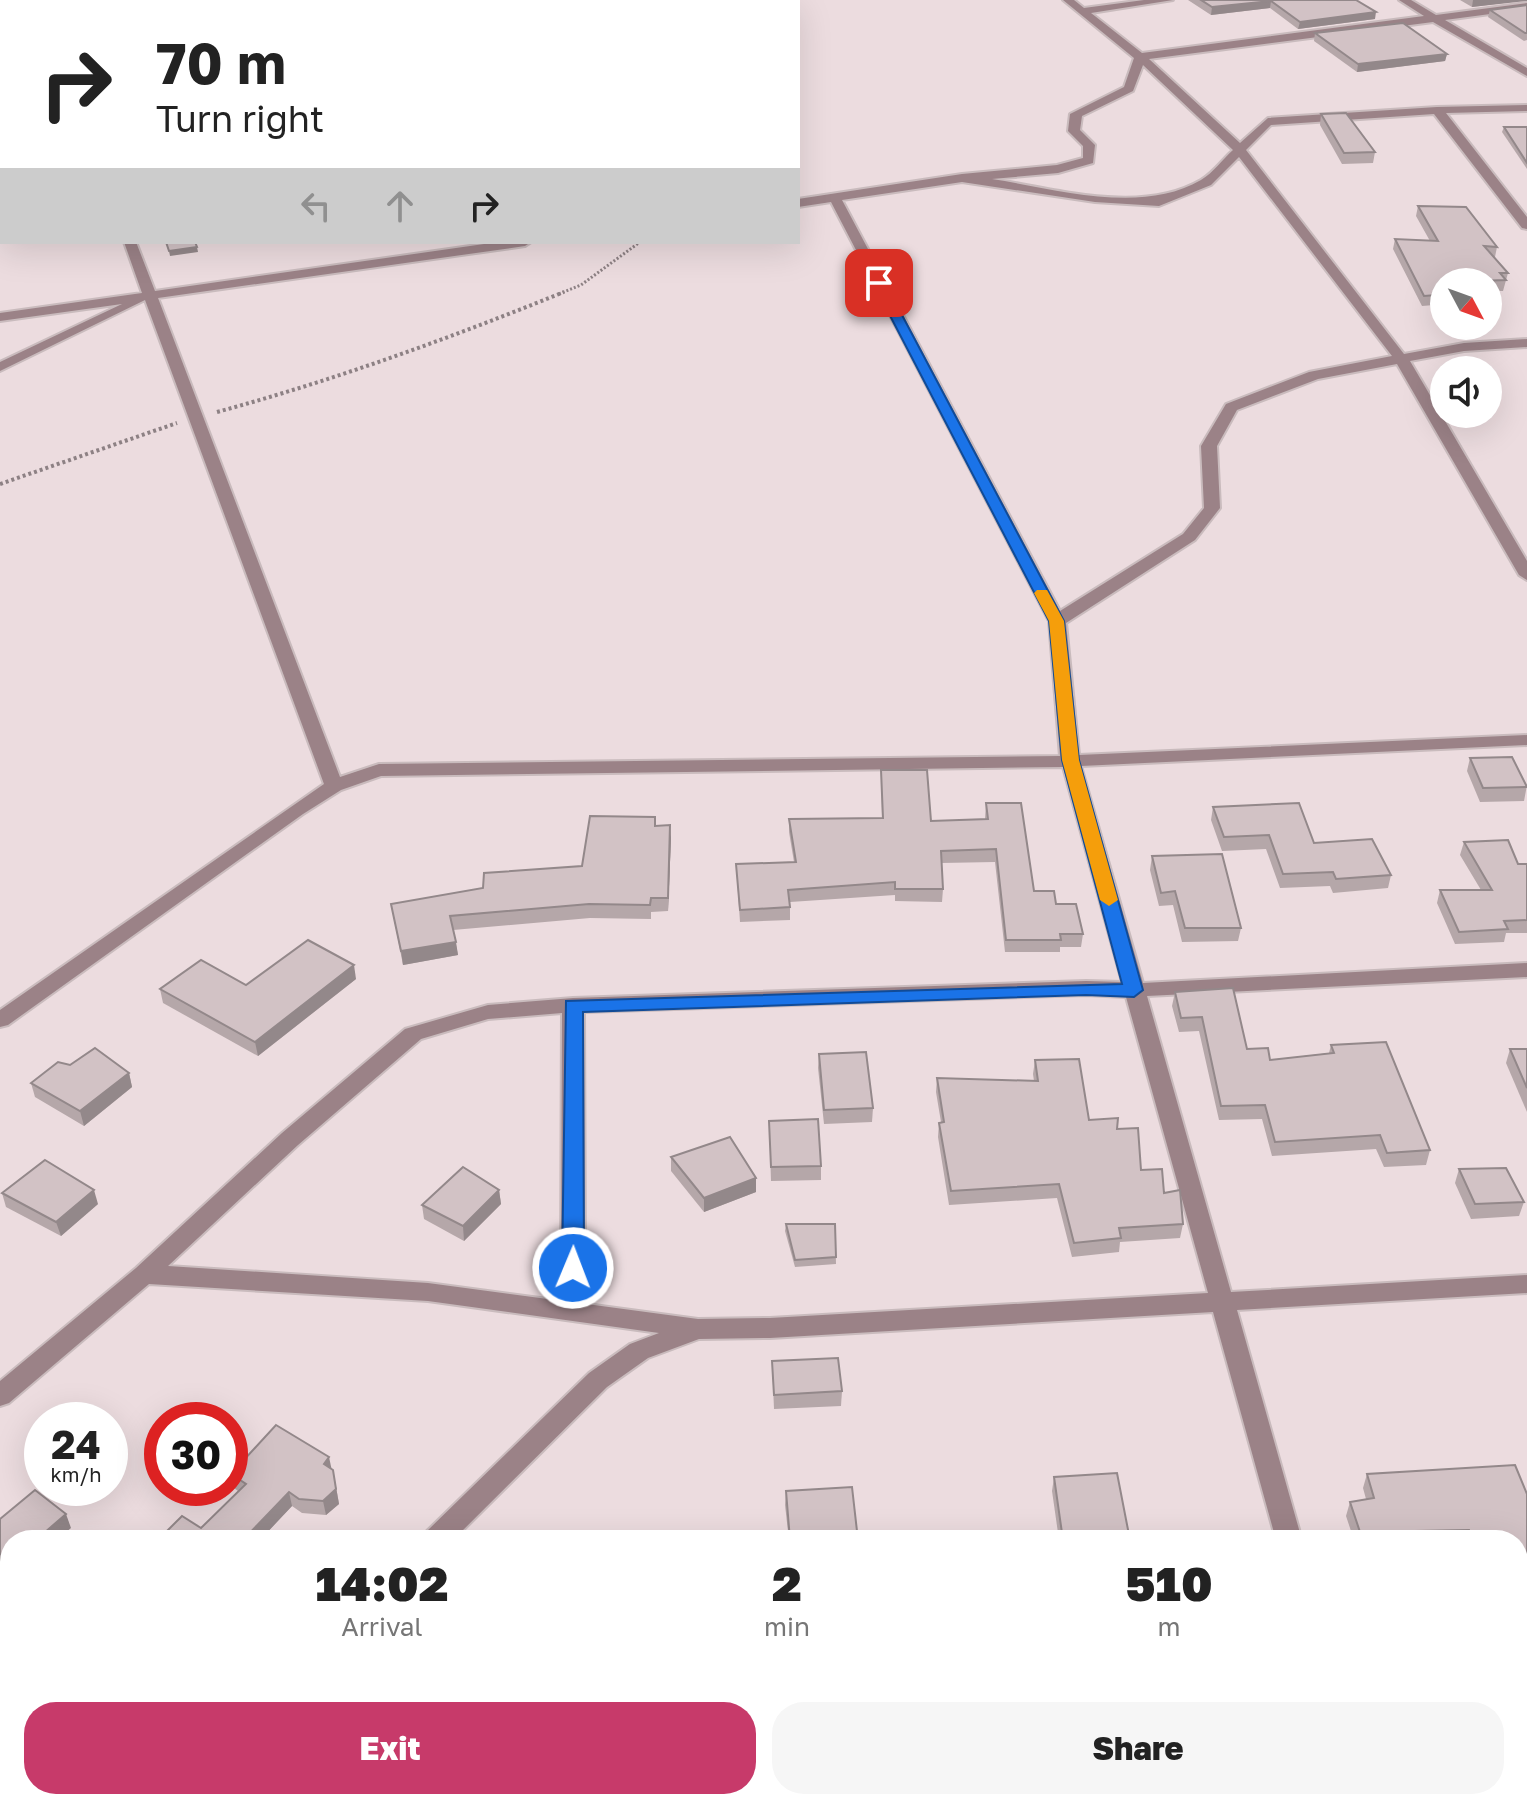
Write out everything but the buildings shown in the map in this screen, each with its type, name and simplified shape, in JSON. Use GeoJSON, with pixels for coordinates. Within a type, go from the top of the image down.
{"type":"FeatureCollection","features":[{"type":"Feature","properties":{"kind":"street"},"geometry":{"type":"LineString","coordinates":[[1068,0],[1140,57],[1240,150],[1401,359],[1527,575]]}},
{"type":"Feature","properties":{"kind":"street"},"geometry":{"type":"LineString","coordinates":[[1082,11],[1168,0]]}},
{"type":"Feature","properties":{"kind":"street"},"geometry":{"type":"LineString","coordinates":[[1404,0],[1527,73]]}},
{"type":"Feature","properties":{"kind":"street"},"geometry":{"type":"LineString","coordinates":[[1140,57],[1527,6]]}},
{"type":"Feature","properties":{"kind":"street"},"geometry":{"type":"LineString","coordinates":[[800,203],[962,178],[1058,169],[1089,160],[1089,145],[1074,131],[1076,114],[1129,89],[1140,57]]}},
{"type":"Feature","properties":{"kind":"street"},"geometry":{"type":"LineString","coordinates":[[962,178],[1095,198],[1159,202],[1207,182],[1268,122],[1437,110],[1527,108]]}},
{"type":"Feature","properties":{"kind":"street"},"geometry":{"type":"LineString","coordinates":[[1437,110],[1527,225]]}},
{"type":"Feature","properties":{"kind":"street"},"geometry":{"type":"LineString","coordinates":[[835,198],[1057,621],[1070,760],[1286,1530]]}},
{"type":"Feature","properties":{"kind":"street"},"geometry":{"type":"LineString","coordinates":[[131,244],[334,786]]}},
{"type":"Feature","properties":{"kind":"street"},"geometry":{"type":"LineString","coordinates":[[0,317],[511,244]]}},
{"type":"Feature","properties":{"kind":"street"},"geometry":{"type":"LineString","coordinates":[[0,367],[150,295]]}},
{"type":"Feature","properties":{"kind":"street"},"geometry":{"type":"LineString","coordinates":[[1057,621],[1189,537],[1212,508],[1209,446],[1231,407],[1314,375],[1464,347],[1527,343]]}},
{"type":"Feature","properties":{"kind":"street"},"geometry":{"type":"LineString","coordinates":[[0,1020],[334,786],[379,770],[1070,760],[1527,740]]}},
{"type":"Feature","properties":{"kind":"street"},"geometry":{"type":"LineString","coordinates":[[0,1396],[144,1274],[290,1139],[413,1034],[488,1012],[573,1005],[1071,989],[1134,990],[1527,970]]}},
{"type":"Feature","properties":{"kind":"street"},"geometry":{"type":"LineString","coordinates":[[566,1309],[573,1268],[573,1005]]}},
{"type":"Feature","properties":{"kind":"street"},"geometry":{"type":"LineString","coordinates":[[144,1274],[428,1292],[698,1329],[1527,1284]]}},
{"type":"Feature","properties":{"kind":"street"},"geometry":{"type":"LineString","coordinates":[[445,1530],[598,1380],[639,1351],[698,1329]]}},
{"type":"Feature","properties":{"kind":"path"},"geometry":{"type":"LineString","coordinates":[[0,484],[196,418],[284,394],[475,328],[581,285],[637,244]]}},
{"type":"Feature","properties":{"kind":"slow traffic"},"geometry":{"type":"LineString","coordinates":[[1042,593],[1057,621],[1070,760],[1109,900]]}},
{"type":"Feature","properties":{"kind":"route"},"geometry":{"type":"LineString","coordinates":[[573,1268],[573,1005],[1086,988],[1134,990],[1070,760],[1057,621],[879,283]]}}]}
